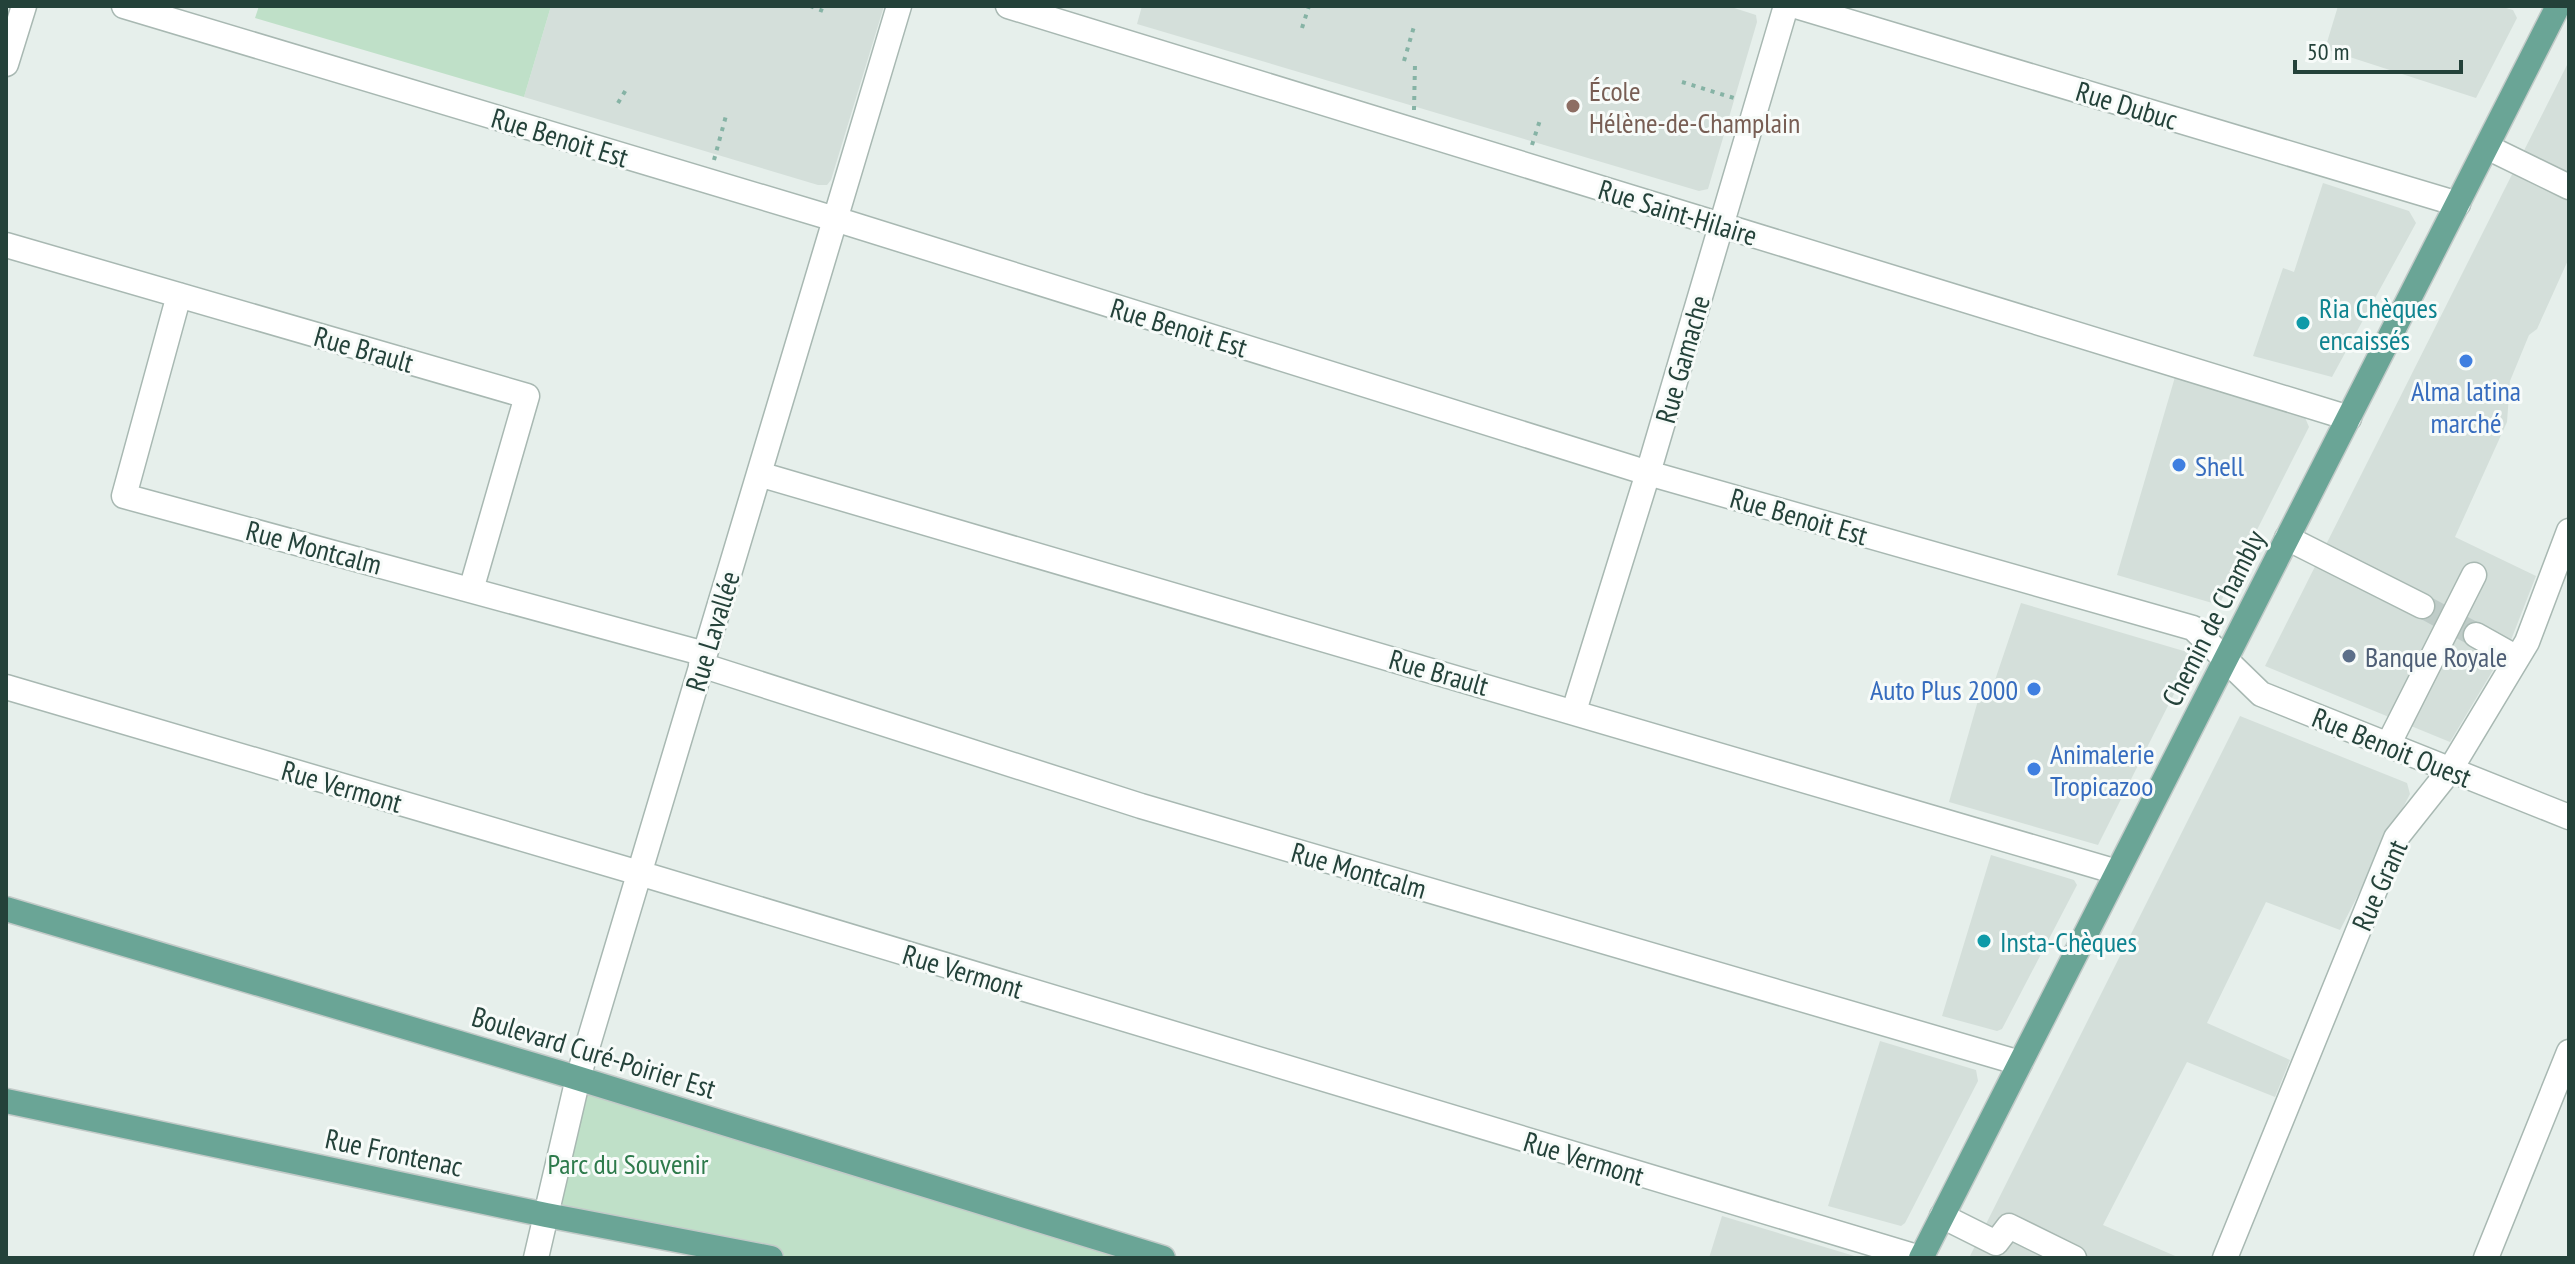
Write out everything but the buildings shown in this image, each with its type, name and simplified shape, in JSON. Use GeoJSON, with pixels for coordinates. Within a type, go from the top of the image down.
{"type":"FeatureCollection","features":[{"type":"Feature","properties":{"kind":"main road","name":"Chemin de Chambly"},"geometry":{"type":"LineString","coordinates":[[1920,1258],[2558,6]]}},
{"type":"Feature","properties":{"kind":"main road","name":"Boulevard Curé-Poirier Est"},"geometry":{"type":"LineString","coordinates":[[6,909],[578,1078],[1163,1258]]}},
{"type":"Feature","properties":{"kind":"main road","name":"Rue Frontenac"},"geometry":{"type":"LineString","coordinates":[[6,1101],[546,1215],[771,1258]]}},
{"type":"Feature","properties":{"kind":"street"},"geometry":{"type":"LineString","coordinates":[[6,64],[24,6]]}},
{"type":"Feature","properties":{"kind":"street","name":"Rue Benoit Est"},"geometry":{"type":"LineString","coordinates":[[124,6],[835,219],[1648,473],[2193,628],[2226,659]]}},
{"type":"Feature","properties":{"kind":"street","name":"Rue Lavallée"},"geometry":{"type":"LineString","coordinates":[[536,1258],[578,1078],[899,6]]}},
{"type":"Feature","properties":{"kind":"street","name":"Rue Saint-Hilaire"},"geometry":{"type":"LineString","coordinates":[[1008,6],[2349,418]]}},
{"type":"Feature","properties":{"kind":"street","name":"Rue Gamache"},"geometry":{"type":"LineString","coordinates":[[1574,711],[1786,6]]}},
{"type":"Feature","properties":{"kind":"street","name":"Rue Dubuc"},"geometry":{"type":"LineString","coordinates":[[1796,6],[2458,204]]}},
{"type":"Feature","properties":{"kind":"street"},"geometry":{"type":"LineString","coordinates":[[2487,147],[2569,187]]}},
{"type":"Feature","properties":{"kind":"street","name":"Rue Brault"},"geometry":{"type":"LineString","coordinates":[[6,245],[527,396],[471,590]]}},
{"type":"Feature","properties":{"kind":"street","name":"Rue Montcalm"},"geometry":{"type":"LineString","coordinates":[[179,295],[124,496],[471,590],[703,660],[1141,806],[2020,1063]]}},
{"type":"Feature","properties":{"kind":"street","name":"Rue Brault"},"geometry":{"type":"LineString","coordinates":[[759,474],[2117,872]]}},
{"type":"Feature","properties":{"kind":"street","name":"Rue Grant"},"geometry":{"type":"LineString","coordinates":[[2225,1258],[2396,838],[2450,770],[2527,642],[2569,531]]}},
{"type":"Feature","properties":{"kind":"street"},"geometry":{"type":"LineString","coordinates":[[2287,538],[2422,606]]}},
{"type":"Feature","properties":{"kind":"street"},"geometry":{"type":"LineString","coordinates":[[2388,745],[2474,575]]}},
{"type":"Feature","properties":{"kind":"street"},"geometry":{"type":"LineString","coordinates":[[2476,635],[2517,658]]}},
{"type":"Feature","properties":{"kind":"street","name":"Rue Benoit Ouest"},"geometry":{"type":"LineString","coordinates":[[2226,659],[2261,694],[2569,817]]}},
{"type":"Feature","properties":{"kind":"street","name":"Rue Vermont"},"geometry":{"type":"LineString","coordinates":[[6,687],[639,873],[1920,1258]]}},
{"type":"Feature","properties":{"kind":"street"},"geometry":{"type":"LineString","coordinates":[[2486,1258],[2569,1052]]}},
{"type":"Feature","properties":{"kind":"street"},"geometry":{"type":"LineString","coordinates":[[1942,1216],[1996,1243],[2009,1226],[2074,1258]]}},
{"type":"Feature","properties":{"kind":"path"},"geometry":{"type":"LineString","coordinates":[[810,6],[823,11]]}},
{"type":"Feature","properties":{"kind":"path"},"geometry":{"type":"LineString","coordinates":[[1302,28],[1309,6]]}},
{"type":"Feature","properties":{"kind":"path"},"geometry":{"type":"LineString","coordinates":[[1404,61],[1415,23]]}},
{"type":"Feature","properties":{"kind":"path"},"geometry":{"type":"LineString","coordinates":[[1414,131],[1415,64]]}},
{"type":"Feature","properties":{"kind":"path"},"geometry":{"type":"LineString","coordinates":[[1682,82],[1757,105]]}},
{"type":"Feature","properties":{"kind":"path"},"geometry":{"type":"LineString","coordinates":[[618,103],[627,88]]}},
{"type":"Feature","properties":{"kind":"path"},"geometry":{"type":"LineString","coordinates":[[707,181],[727,112]]}},
{"type":"Feature","properties":{"kind":"shaded area"},"geometry":{"type":"Polygon","coordinates":[[[551,6],[884,6],[831,180],[827,185],[818,185],[524,97],[551,6]]]}},
{"type":"Feature","properties":{"kind":"shaded area","name":"École Hélène-de-Champlain"},"geometry":{"type":"Polygon","coordinates":[[[1142,6],[1728,6],[1756,15],[1757,22],[1708,189],[1699,191],[1137,24],[1142,6]]]}},
{"type":"Feature","properties":{"kind":"shaded area"},"geometry":{"type":"Polygon","coordinates":[[[2338,6],[2499,6],[2513,10],[2517,18],[2476,98],[2325,49],[2338,6]]]}},
{"type":"Feature","properties":{"kind":"shaded area"},"geometry":{"type":"Polygon","coordinates":[[[2569,61],[2569,258],[2537,329],[2529,335],[2510,381],[2507,422],[2455,537],[2536,576],[2511,640],[2450,742],[2265,666],[2569,61]]]}},
{"type":"Feature","properties":{"kind":"shaded area"},"geometry":{"type":"Polygon","coordinates":[[[2323,183],[2409,211],[2416,223],[2332,377],[2253,356],[2283,268],[2294,272],[2323,183]]]}},
{"type":"Feature","properties":{"kind":"shaded area"},"geometry":{"type":"Polygon","coordinates":[[[2175,377],[2304,415],[2309,427],[2219,605],[2117,575],[2175,377]]]}},
{"type":"Feature","properties":{"kind":"shaded area"},"geometry":{"type":"Polygon","coordinates":[[[2021,603],[2194,654],[2098,845],[1949,802],[1981,690],[1991,692],[2021,603]]]}},
{"type":"Feature","properties":{"kind":"shaded area"},"geometry":{"type":"Polygon","coordinates":[[[2240,716],[2407,783],[2410,794],[2340,930],[2266,902],[2207,1023],[2290,1060],[2275,1097],[2187,1062],[2103,1225],[2180,1258],[1969,1258],[2240,716]]]}},
{"type":"Feature","properties":{"kind":"shaded area"},"geometry":{"type":"Polygon","coordinates":[[[1991,855],[2074,880],[2077,885],[2002,1029],[1997,1031],[1942,1016],[1991,855]]]}},
{"type":"Feature","properties":{"kind":"shaded area"},"geometry":{"type":"Polygon","coordinates":[[[1880,1041],[1976,1070],[1978,1081],[1901,1226],[1828,1206],[1880,1041]]]}},
{"type":"Feature","properties":{"kind":"shaded area"},"geometry":{"type":"Polygon","coordinates":[[[1722,1216],[1861,1258],[1709,1258],[1722,1216]]]}},
{"type":"Feature","properties":{"kind":"green space"},"geometry":{"type":"Polygon","coordinates":[[[259,6],[551,6],[524,97],[255,18],[259,6]]]}},
{"type":"Feature","properties":{"kind":"green space","name":"Parc du Souvenir"},"geometry":{"type":"Polygon","coordinates":[[[578,1078],[1163,1258],[771,1258],[546,1215],[578,1078]]]}},
{"type":"Feature","properties":{"kind":"tunnel"},"geometry":{"type":"LineString","coordinates":[[2422,606],[2476,635]]}},
{"type":"Feature","properties":{"kind":"place","name":"École Hélène-de-Champlain"},"geometry":{"type":"Point","coordinates":[1573,106]}},
{"type":"Feature","properties":{"kind":"place","name":"Ria Chèques encaissés"},"geometry":{"type":"Point","coordinates":[2303,323]}},
{"type":"Feature","properties":{"kind":"place","name":"Alma latina marché"},"geometry":{"type":"Point","coordinates":[2466,361]}},
{"type":"Feature","properties":{"kind":"place","name":"Shell"},"geometry":{"type":"Point","coordinates":[2179,465]}},
{"type":"Feature","properties":{"kind":"place","name":"Banque Royale"},"geometry":{"type":"Point","coordinates":[2349,656]}},
{"type":"Feature","properties":{"kind":"place","name":"Auto Plus 2000"},"geometry":{"type":"Point","coordinates":[2034,689]}},
{"type":"Feature","properties":{"kind":"place","name":"Animalerie Tropicazoo"},"geometry":{"type":"Point","coordinates":[2034,769]}},
{"type":"Feature","properties":{"kind":"place","name":"Insta-Chèques"},"geometry":{"type":"Point","coordinates":[1984,941]}}]}
